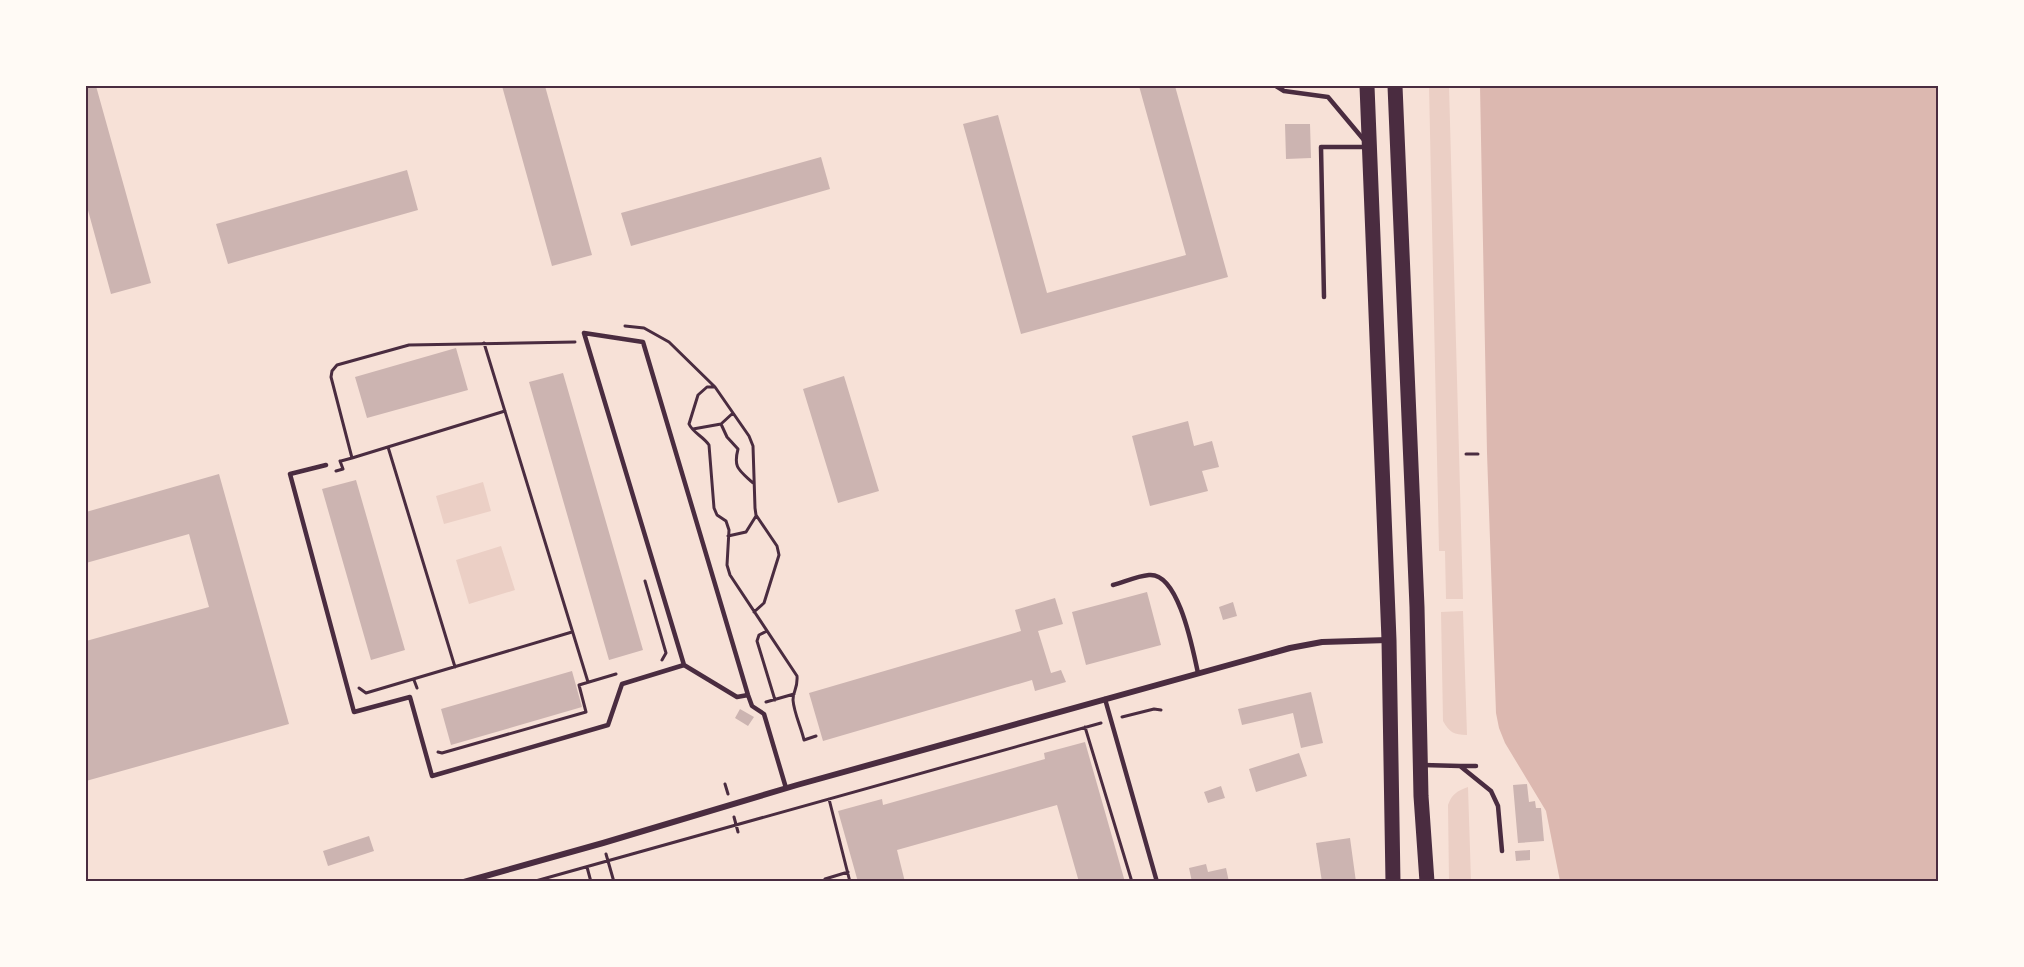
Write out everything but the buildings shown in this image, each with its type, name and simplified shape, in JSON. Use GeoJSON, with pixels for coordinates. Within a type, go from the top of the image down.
{"type":"FeatureCollection","features":[{"type":"Feature","properties":{"kind":"main road"},"geometry":{"type":"LineString","coordinates":[[1367,86],[1389,640],[1393,882]]}},
{"type":"Feature","properties":{"kind":"main road"},"geometry":{"type":"LineString","coordinates":[[1395,86],[1417,607],[1420,765],[1427,882]]}},
{"type":"Feature","properties":{"kind":"street"},"geometry":{"type":"LineString","coordinates":[[464,882],[786,788],[1290,648],[1322,642],[1389,640]]}},
{"type":"Feature","properties":{"kind":"lane"},"geometry":{"type":"LineString","coordinates":[[1276,86],[1284,91],[1328,97],[1370,147]]}},
{"type":"Feature","properties":{"kind":"lane"},"geometry":{"type":"LineString","coordinates":[[1324,297],[1322,147],[1370,147]]}},
{"type":"Feature","properties":{"kind":"lane"},"geometry":{"type":"LineString","coordinates":[[748,695],[737,697],[684,665],[584,333],[643,342],[748,695],[752,706],[764,714],[786,788]]}},
{"type":"Feature","properties":{"kind":"lane"},"geometry":{"type":"LineString","coordinates":[[326,465],[290,474],[354,712],[410,697],[432,776],[608,725],[622,684],[684,665]]}},
{"type":"Feature","properties":{"kind":"lane"},"geometry":{"type":"LineString","coordinates":[[1113,585],[1150,574],[1162,579],[1173,591],[1179,604],[1193,648],[1198,673]]}},
{"type":"Feature","properties":{"kind":"lane"},"geometry":{"type":"LineString","coordinates":[[1105,699],[1157,882]]}},
{"type":"Feature","properties":{"kind":"lane"},"geometry":{"type":"LineString","coordinates":[[1420,765],[1476,766]]}},
{"type":"Feature","properties":{"kind":"lane"},"geometry":{"type":"LineString","coordinates":[[1460,766],[1491,791],[1498,806],[1502,851]]}},
{"type":"Feature","properties":{"kind":"path"},"geometry":{"type":"LineString","coordinates":[[622,326],[644,328],[669,342],[715,387],[749,436],[753,446],[756,515],[777,546],[779,555],[764,603],[754,612]]}},
{"type":"Feature","properties":{"kind":"path"},"geometry":{"type":"LineString","coordinates":[[352,458],[331,377],[337,365],[409,345],[577,342],[575,334]]}},
{"type":"Feature","properties":{"kind":"path"},"geometry":{"type":"LineString","coordinates":[[484,344],[588,682]]}},
{"type":"Feature","properties":{"kind":"path"},"geometry":{"type":"LineString","coordinates":[[715,387],[707,387],[698,395],[689,424],[692,430],[704,438],[709,445],[714,508],[717,516],[726,521],[727,565],[730,575],[797,676],[798,687],[794,694],[793,704],[804,740],[816,736]]}},
{"type":"Feature","properties":{"kind":"path"},"geometry":{"type":"LineString","coordinates":[[326,465],[505,411]]}},
{"type":"Feature","properties":{"kind":"path"},"geometry":{"type":"LineString","coordinates":[[692,430],[721,424],[733,412]]}},
{"type":"Feature","properties":{"kind":"path"},"geometry":{"type":"LineString","coordinates":[[721,424],[727,437],[738,449],[736,467],[754,484]]}},
{"type":"Feature","properties":{"kind":"path"},"geometry":{"type":"LineString","coordinates":[[388,447],[455,667]]}},
{"type":"Feature","properties":{"kind":"path"},"geometry":{"type":"LineString","coordinates":[[1467,454],[1478,454]]}},
{"type":"Feature","properties":{"kind":"path"},"geometry":{"type":"LineString","coordinates":[[331,472],[343,469],[340,461]]}},
{"type":"Feature","properties":{"kind":"path"},"geometry":{"type":"LineString","coordinates":[[728,536],[746,532],[756,515]]}},
{"type":"Feature","properties":{"kind":"path"},"geometry":{"type":"LineString","coordinates":[[643,572],[666,653],[660,663]]}},
{"type":"Feature","properties":{"kind":"path"},"geometry":{"type":"LineString","coordinates":[[767,631],[759,635],[758,641],[775,700]]}},
{"type":"Feature","properties":{"kind":"path"},"geometry":{"type":"LineString","coordinates":[[359,688],[366,693],[572,632]]}},
{"type":"Feature","properties":{"kind":"path"},"geometry":{"type":"LineString","coordinates":[[435,749],[442,753],[586,711],[579,685],[619,674]]}},
{"type":"Feature","properties":{"kind":"path"},"geometry":{"type":"LineString","coordinates":[[414,680],[418,691]]}},
{"type":"Feature","properties":{"kind":"path"},"geometry":{"type":"LineString","coordinates":[[752,706],[794,694]]}},
{"type":"Feature","properties":{"kind":"path"},"geometry":{"type":"LineString","coordinates":[[532,882],[1110,720],[1154,708],[1161,710]]}},
{"type":"Feature","properties":{"kind":"path"},"geometry":{"type":"LineString","coordinates":[[1085,727],[1132,882]]}},
{"type":"Feature","properties":{"kind":"path"},"geometry":{"type":"LineString","coordinates":[[725,784],[728,796]]}},
{"type":"Feature","properties":{"kind":"path"},"geometry":{"type":"LineString","coordinates":[[829,799],[850,882]]}},
{"type":"Feature","properties":{"kind":"path"},"geometry":{"type":"LineString","coordinates":[[734,817],[738,832]]}},
{"type":"Feature","properties":{"kind":"path"},"geometry":{"type":"LineString","coordinates":[[603,843],[614,882]]}},
{"type":"Feature","properties":{"kind":"path"},"geometry":{"type":"LineString","coordinates":[[587,867],[591,882]]}},
{"type":"Feature","properties":{"kind":"path"},"geometry":{"type":"LineString","coordinates":[[825,879],[848,872]]}},
{"type":"Feature","properties":{"kind":"shaded area"},"geometry":{"type":"Polygon","coordinates":[[[1429,86],[1449,86],[1463,599],[1446,599],[1445,551],[1439,551],[1429,86]]]}},
{"type":"Feature","properties":{"kind":"shaded area"},"geometry":{"type":"Polygon","coordinates":[[[1480,86],[1938,86],[1938,881],[1560,881],[1546,811],[1505,743],[1496,713],[1487,453],[1480,86]]]}},
{"type":"Feature","properties":{"kind":"shaded area"},"geometry":{"type":"Polygon","coordinates":[[[483,482],[491,511],[444,524],[436,496],[483,482]]]}},
{"type":"Feature","properties":{"kind":"shaded area"},"geometry":{"type":"Polygon","coordinates":[[[501,546],[515,590],[469,604],[456,560],[501,546]]]}},
{"type":"Feature","properties":{"kind":"shaded area"},"geometry":{"type":"Polygon","coordinates":[[[1463,611],[1467,735],[1452,732],[1443,721],[1441,612],[1463,611]]]}},
{"type":"Feature","properties":{"kind":"shaded area"},"geometry":{"type":"Polygon","coordinates":[[[1468,787],[1471,881],[1449,881],[1448,805],[1455,793],[1468,787]]]}}]}
